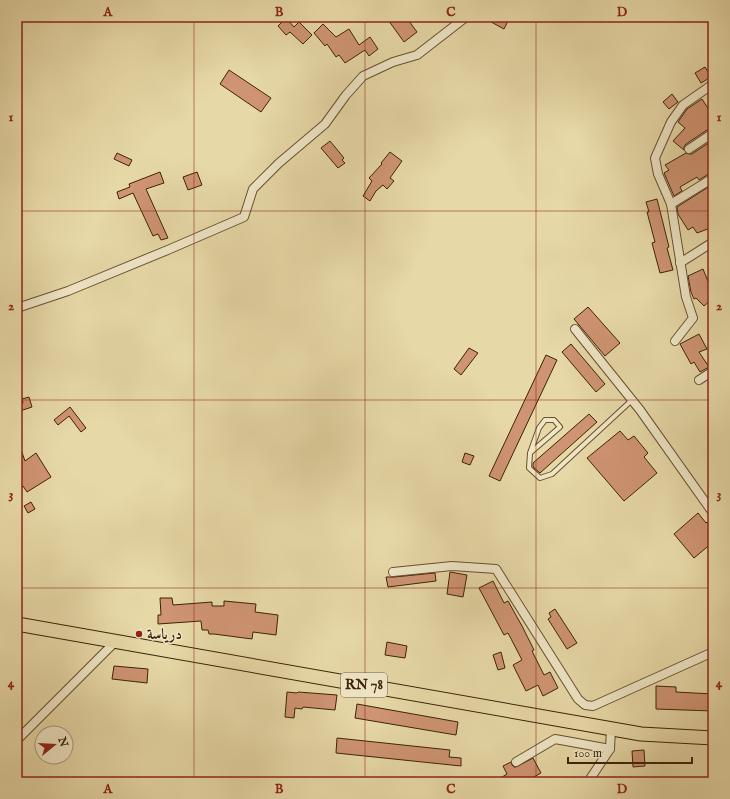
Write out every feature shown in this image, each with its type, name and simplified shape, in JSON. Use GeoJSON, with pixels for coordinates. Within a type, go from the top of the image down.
{"type":"FeatureCollection","features":[{"type":"Feature","properties":{"kind":"main road","name":"RN 78"},"geometry":{"type":"LineString","coordinates":[[17,624],[640,734],[713,738]]}},
{"type":"Feature","properties":{"kind":"street"},"geometry":{"type":"LineString","coordinates":[[17,308],[75,288],[244,217],[253,189],[279,163],[325,124],[346,95],[363,76],[393,62],[417,55],[466,17]]}},
{"type":"Feature","properties":{"kind":"street"},"geometry":{"type":"LineString","coordinates":[[675,341],[693,318],[686,297],[671,204],[658,174],[656,158],[671,122],[683,106],[713,84]]}},
{"type":"Feature","properties":{"kind":"street"},"geometry":{"type":"LineString","coordinates":[[689,149],[713,132]]}},
{"type":"Feature","properties":{"kind":"street"},"geometry":{"type":"LineString","coordinates":[[671,204],[713,178]]}},
{"type":"Feature","properties":{"kind":"street"},"geometry":{"type":"LineString","coordinates":[[680,264],[713,242]]}},
{"type":"Feature","properties":{"kind":"street"},"geometry":{"type":"LineString","coordinates":[[575,330],[640,410],[713,513]]}},
{"type":"Feature","properties":{"kind":"street"},"geometry":{"type":"LineString","coordinates":[[699,380],[713,370]]}},
{"type":"Feature","properties":{"kind":"street"},"geometry":{"type":"LineString","coordinates":[[394,572],[452,566],[496,569],[578,698],[585,705],[593,706],[713,652]]}},
{"type":"Feature","properties":{"kind":"street"},"geometry":{"type":"LineString","coordinates":[[17,742],[116,641]]}},
{"type":"Feature","properties":{"kind":"street"},"geometry":{"type":"LineString","coordinates":[[588,782],[610,749],[611,729]]}},
{"type":"Feature","properties":{"kind":"street"},"geometry":{"type":"LineString","coordinates":[[516,762],[554,739],[610,749]]}},
{"type":"Feature","properties":{"kind":"lane"},"geometry":{"type":"LineString","coordinates":[[530,453],[560,427],[554,420],[546,420],[539,428],[530,453],[529,468],[540,478],[552,474],[632,400]]}},
{"type":"Feature","properties":{"kind":"building"},"geometry":{"type":"Polygon","coordinates":[[[386,17],[406,17],[417,32],[404,42],[386,17]]]}},
{"type":"Feature","properties":{"kind":"building"},"geometry":{"type":"Polygon","coordinates":[[[482,17],[510,17],[504,29],[482,17]]]}},
{"type":"Feature","properties":{"kind":"building"},"geometry":{"type":"Polygon","coordinates":[[[286,18],[294,27],[299,22],[312,35],[303,44],[290,32],[286,35],[278,26],[286,18]]]}},
{"type":"Feature","properties":{"kind":"building"},"geometry":{"type":"Polygon","coordinates":[[[323,24],[336,37],[349,29],[359,45],[370,37],[378,49],[369,56],[365,50],[345,63],[339,55],[336,57],[327,44],[325,46],[314,33],[323,24]]]}},
{"type":"Feature","properties":{"kind":"building"},"geometry":{"type":"Polygon","coordinates":[[[705,67],[711,77],[701,83],[695,73],[705,67]]]}},
{"type":"Feature","properties":{"kind":"building"},"geometry":{"type":"Polygon","coordinates":[[[229,70],[271,98],[261,112],[220,84],[229,70]]]}},
{"type":"Feature","properties":{"kind":"building"},"geometry":{"type":"Polygon","coordinates":[[[672,94],[678,102],[669,109],[663,102],[672,94]]]}},
{"type":"Feature","properties":{"kind":"building"},"geometry":{"type":"Polygon","coordinates":[[[702,99],[713,116],[713,128],[710,128],[686,144],[684,150],[673,141],[685,128],[678,122],[687,109],[702,99]]]}},
{"type":"Feature","properties":{"kind":"building"},"geometry":{"type":"Polygon","coordinates":[[[713,140],[713,173],[710,173],[699,180],[697,177],[680,187],[682,191],[674,196],[664,173],[669,170],[665,165],[686,153],[692,154],[713,140]]]}},
{"type":"Feature","properties":{"kind":"building"},"geometry":{"type":"Polygon","coordinates":[[[330,141],[344,158],[342,160],[345,163],[338,168],[321,148],[330,141]]]}},
{"type":"Feature","properties":{"kind":"building"},"geometry":{"type":"Polygon","coordinates":[[[390,152],[402,161],[390,178],[394,181],[387,189],[383,185],[376,191],[370,201],[363,196],[372,181],[369,178],[382,164],[381,163],[390,152]]]}},
{"type":"Feature","properties":{"kind":"building"},"geometry":{"type":"Polygon","coordinates":[[[117,153],[132,160],[129,166],[114,159],[117,153]]]}},
{"type":"Feature","properties":{"kind":"building"},"geometry":{"type":"Polygon","coordinates":[[[160,172],[164,183],[146,189],[168,238],[161,240],[158,234],[153,236],[133,193],[119,199],[117,192],[130,187],[129,184],[160,172]]]}},
{"type":"Feature","properties":{"kind":"building"},"geometry":{"type":"Polygon","coordinates":[[[197,172],[202,185],[188,190],[183,177],[197,172]]]}},
{"type":"Feature","properties":{"kind":"building"},"geometry":{"type":"Polygon","coordinates":[[[713,184],[713,227],[697,233],[693,227],[688,230],[678,214],[677,207],[713,184]]]}},
{"type":"Feature","properties":{"kind":"building"},"geometry":{"type":"Polygon","coordinates":[[[657,199],[673,270],[660,273],[652,243],[655,242],[647,212],[649,212],[646,202],[657,199]]]}},
{"type":"Feature","properties":{"kind":"building"},"geometry":{"type":"Polygon","coordinates":[[[703,269],[709,284],[713,282],[713,298],[704,306],[696,298],[694,299],[688,276],[703,269]]]}},
{"type":"Feature","properties":{"kind":"building"},"geometry":{"type":"Polygon","coordinates":[[[588,307],[620,343],[605,356],[574,319],[588,307]]]}},
{"type":"Feature","properties":{"kind":"building"},"geometry":{"type":"Polygon","coordinates":[[[699,334],[707,349],[699,352],[709,367],[700,372],[694,362],[691,364],[680,344],[699,334]]]}},
{"type":"Feature","properties":{"kind":"building"},"geometry":{"type":"Polygon","coordinates":[[[571,344],[605,384],[596,392],[562,352],[571,344]]]}},
{"type":"Feature","properties":{"kind":"building"},"geometry":{"type":"Polygon","coordinates":[[[469,348],[478,353],[461,375],[454,369],[469,348]]]}},
{"type":"Feature","properties":{"kind":"building"},"geometry":{"type":"Polygon","coordinates":[[[546,355],[557,360],[500,481],[489,476],[546,355]]]}},
{"type":"Feature","properties":{"kind":"building"},"geometry":{"type":"Polygon","coordinates":[[[29,397],[32,407],[17,412],[17,405],[23,403],[22,399],[29,397]]]}},
{"type":"Feature","properties":{"kind":"building"},"geometry":{"type":"Polygon","coordinates":[[[70,407],[86,428],[81,432],[69,416],[58,425],[54,420],[70,407]]]}},
{"type":"Feature","properties":{"kind":"building"},"geometry":{"type":"Polygon","coordinates":[[[589,414],[597,422],[540,473],[534,468],[533,463],[589,414]]]}},
{"type":"Feature","properties":{"kind":"building"},"geometry":{"type":"Polygon","coordinates":[[[620,431],[628,440],[634,436],[648,453],[644,457],[657,473],[624,501],[587,458],[620,431]]]}},
{"type":"Feature","properties":{"kind":"building"},"geometry":{"type":"Polygon","coordinates":[[[17,441],[25,461],[36,453],[51,477],[27,492],[23,486],[19,488],[17,485],[17,441]]]}},
{"type":"Feature","properties":{"kind":"building"},"geometry":{"type":"Polygon","coordinates":[[[465,453],[474,456],[470,465],[462,462],[465,453]]]}},
{"type":"Feature","properties":{"kind":"building"},"geometry":{"type":"Polygon","coordinates":[[[31,502],[35,509],[28,513],[24,506],[31,502]]]}},
{"type":"Feature","properties":{"kind":"building"},"geometry":{"type":"Polygon","coordinates":[[[698,513],[713,529],[713,542],[694,558],[674,534],[698,513]]]}},
{"type":"Feature","properties":{"kind":"building"},"geometry":{"type":"Polygon","coordinates":[[[450,572],[467,575],[463,597],[447,594],[450,572]]]}},
{"type":"Feature","properties":{"kind":"building"},"geometry":{"type":"Polygon","coordinates":[[[435,573],[436,581],[388,587],[386,577],[394,577],[435,573]]]}},
{"type":"Feature","properties":{"kind":"building"},"geometry":{"type":"Polygon","coordinates":[[[493,581],[504,603],[508,601],[522,626],[544,675],[550,672],[558,688],[543,696],[538,685],[526,691],[513,665],[522,660],[508,633],[504,635],[479,588],[493,581]]]}},
{"type":"Feature","properties":{"kind":"building"},"geometry":{"type":"Polygon","coordinates":[[[160,598],[172,598],[173,605],[212,602],[212,606],[224,606],[224,601],[256,604],[255,612],[278,615],[276,635],[253,632],[252,639],[209,634],[208,630],[202,630],[201,621],[158,624],[158,615],[161,615],[160,598]]]}},
{"type":"Feature","properties":{"kind":"building"},"geometry":{"type":"Polygon","coordinates":[[[555,609],[577,643],[567,649],[548,619],[551,617],[549,613],[555,609]]]}},
{"type":"Feature","properties":{"kind":"building"},"geometry":{"type":"Polygon","coordinates":[[[387,642],[407,646],[405,658],[385,655],[387,642]]]}},
{"type":"Feature","properties":{"kind":"building"},"geometry":{"type":"Polygon","coordinates":[[[501,652],[505,668],[498,670],[493,655],[501,652]]]}},
{"type":"Feature","properties":{"kind":"building"},"geometry":{"type":"Polygon","coordinates":[[[114,666],[148,669],[147,683],[112,679],[114,666]]]}},
{"type":"Feature","properties":{"kind":"building"},"geometry":{"type":"Polygon","coordinates":[[[656,686],[676,687],[676,692],[713,694],[713,711],[656,709],[656,686]]]}},
{"type":"Feature","properties":{"kind":"building"},"geometry":{"type":"Polygon","coordinates":[[[287,692],[337,695],[335,710],[303,707],[302,709],[295,708],[294,718],[285,717],[287,692]]]}},
{"type":"Feature","properties":{"kind":"building"},"geometry":{"type":"Polygon","coordinates":[[[357,704],[458,722],[456,735],[355,718],[357,704]]]}},
{"type":"Feature","properties":{"kind":"building"},"geometry":{"type":"Polygon","coordinates":[[[337,738],[450,750],[449,757],[461,758],[461,766],[336,753],[337,738]]]}},
{"type":"Feature","properties":{"kind":"building"},"geometry":{"type":"Polygon","coordinates":[[[644,750],[645,766],[633,767],[632,751],[644,750]]]}},
{"type":"Feature","properties":{"kind":"building"},"geometry":{"type":"Polygon","coordinates":[[[533,758],[541,773],[525,782],[494,782],[507,774],[503,766],[511,762],[514,767],[516,767],[533,758]]]}},
{"type":"Feature","properties":{"kind":"place","name":"درياسة"},"geometry":{"type":"Point","coordinates":[139,634]}}]}
